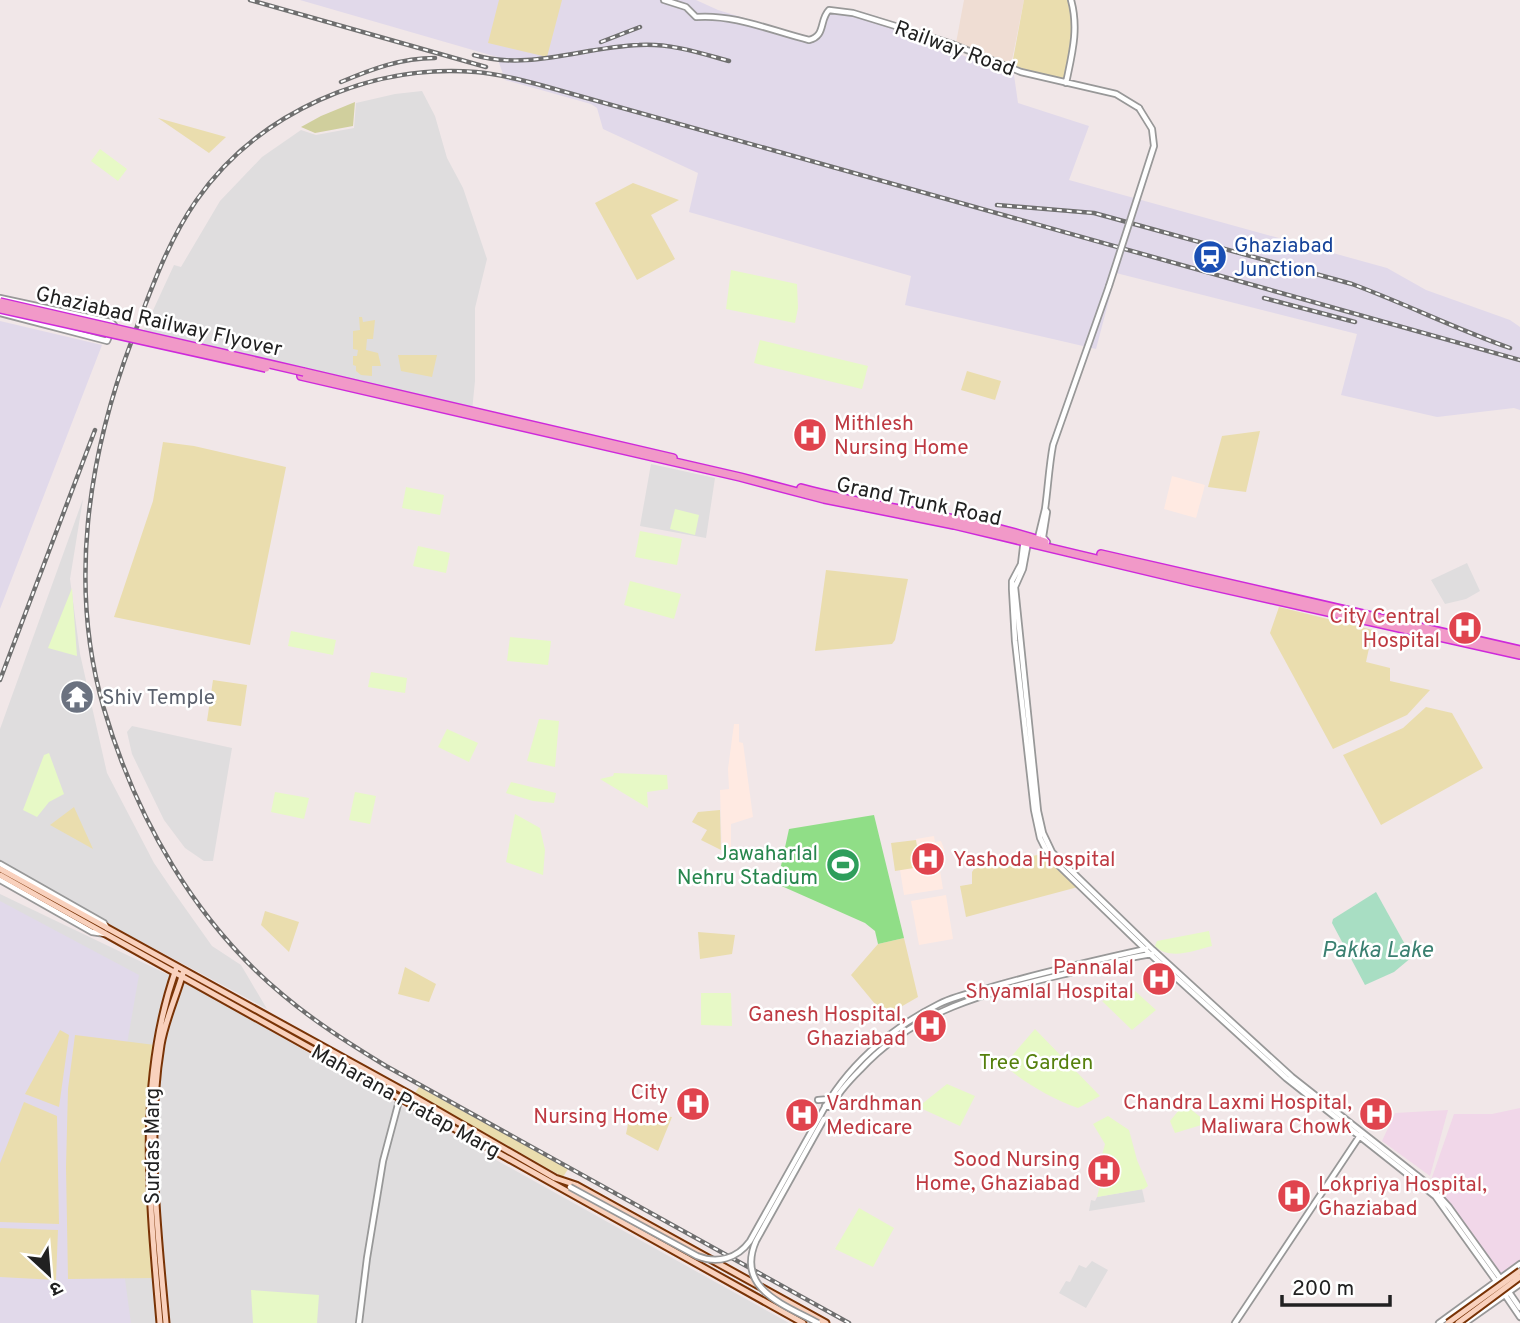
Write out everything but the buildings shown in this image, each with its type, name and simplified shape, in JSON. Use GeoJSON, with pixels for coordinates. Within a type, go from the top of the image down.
{"type":"FeatureCollection","features":[{"type":"Feature","properties":{"kind":"highway","name":"Ghaziabad Railway Flyover"},"geometry":{"type":"LineString","coordinates":[[0,300],[307,375]]}},
{"type":"Feature","properties":{"kind":"highway","name":"Ghaziabad Railway Flyover"},"geometry":{"type":"LineString","coordinates":[[0,311],[307,375]]}},
{"type":"Feature","properties":{"kind":"highway","name":"Grand Trunk Road"},"geometry":{"type":"LineString","coordinates":[[307,375],[824,499],[1048,543],[1289,600],[1478,640],[1520,652]]}},
{"type":"Feature","properties":{"kind":"highway","name":"Grand Trunk Road"},"geometry":{"type":"LineString","coordinates":[[1030,540],[1520,652]]}},
{"type":"Feature","properties":{"kind":"main road"},"geometry":{"type":"LineString","coordinates":[[0,866],[12,879]]}},
{"type":"Feature","properties":{"kind":"main road"},"geometry":{"type":"LineString","coordinates":[[0,877],[12,879]]}},
{"type":"Feature","properties":{"kind":"main road","name":"Maharana Pratap Marg"},"geometry":{"type":"LineString","coordinates":[[12,879],[451,1122],[803,1323]]}},
{"type":"Feature","properties":{"kind":"main road","name":"Surdas Marg"},"geometry":{"type":"LineString","coordinates":[[160,1323],[155,1156],[156,1088],[159,1042],[176,969]]}},
{"type":"Feature","properties":{"kind":"main road","name":"Maharana Pratap Marg"},"geometry":{"type":"LineString","coordinates":[[183,973],[194,975],[400,1097],[451,1122]]}},
{"type":"Feature","properties":{"kind":"main road","name":"Surdas Marg"},"geometry":{"type":"LineString","coordinates":[[159,1042],[183,973]]}},
{"type":"Feature","properties":{"kind":"main road","name":"Maharana Pratap Marg"},"geometry":{"type":"LineString","coordinates":[[496,1148],[561,1181],[576,1185],[826,1323]]}},
{"type":"Feature","properties":{"kind":"main road"},"geometry":{"type":"LineString","coordinates":[[699,1264],[704,1254]]}},
{"type":"Feature","properties":{"kind":"main road"},"geometry":{"type":"LineString","coordinates":[[1448,1323],[1520,1271]]}},
{"type":"Feature","properties":{"kind":"main road"},"geometry":{"type":"LineString","coordinates":[[1458,1323],[1520,1277]]}},
{"type":"Feature","properties":{"kind":"main road","name":"Surdas Marg"},"geometry":{"type":"LineString","coordinates":[[160,1283],[166,1323]]}},
{"type":"Feature","properties":{"kind":"street","name":"Railway Road"},"geometry":{"type":"LineString","coordinates":[[664,0],[683,5],[696,17],[732,19],[809,40],[818,37],[828,10],[853,13],[952,44],[1021,72],[1107,92],[1139,108],[1149,122],[1154,146],[1138,202],[1060,422],[1049,466],[1050,482],[1045,509]]}},
{"type":"Feature","properties":{"kind":"street"},"geometry":{"type":"LineString","coordinates":[[1066,83],[1075,37],[1071,0]]}},
{"type":"Feature","properties":{"kind":"street"},"geometry":{"type":"LineString","coordinates":[[0,300],[111,322],[113,326],[107,341],[0,311]]}},
{"type":"Feature","properties":{"kind":"street"},"geometry":{"type":"LineString","coordinates":[[1045,509],[1030,540],[1015,587],[1027,719],[1043,833],[1055,856],[1151,951],[1292,1077],[1360,1135],[1429,1185],[1449,1207],[1498,1279]]}},
{"type":"Feature","properties":{"kind":"street"},"geometry":{"type":"LineString","coordinates":[[1045,509],[1047,512],[1042,537],[1048,543]]}},
{"type":"Feature","properties":{"kind":"street"},"geometry":{"type":"LineString","coordinates":[[0,866],[104,923],[106,932],[92,932],[0,877]]}},
{"type":"Feature","properties":{"kind":"street"},"geometry":{"type":"LineString","coordinates":[[818,1323],[766,1293],[756,1283],[750,1264],[756,1241],[830,1099],[851,1070],[903,1026],[939,1004],[1012,981],[1151,951]]}},
{"type":"Feature","properties":{"kind":"street"},"geometry":{"type":"LineString","coordinates":[[828,1106],[868,1061],[898,1036],[934,1014],[994,991],[1151,951]]}},
{"type":"Feature","properties":{"kind":"street"},"geometry":{"type":"LineString","coordinates":[[359,1323],[383,1161],[400,1097]]}},
{"type":"Feature","properties":{"kind":"street"},"geometry":{"type":"LineString","coordinates":[[818,1100],[830,1099]]}},
{"type":"Feature","properties":{"kind":"street"},"geometry":{"type":"LineString","coordinates":[[561,1181],[696,1256],[709,1259],[728,1258],[742,1251],[750,1241],[822,1118]]}},
{"type":"Feature","properties":{"kind":"street"},"geometry":{"type":"LineString","coordinates":[[1235,1323],[1360,1135]]}},
{"type":"Feature","properties":{"kind":"street"},"geometry":{"type":"LineString","coordinates":[[1439,1323],[1520,1264]]}},
{"type":"Feature","properties":{"kind":"street"},"geometry":{"type":"LineString","coordinates":[[1465,1323],[1519,1285],[1509,1272]]}},
{"type":"Feature","properties":{"kind":"street"},"geometry":{"type":"LineString","coordinates":[[1486,1288],[1496,1301]]}},
{"type":"Feature","properties":{"kind":"street"},"geometry":{"type":"LineString","coordinates":[[1507,1293],[1520,1308]]}},
{"type":"Feature","properties":{"kind":"street"},"geometry":{"type":"LineString","coordinates":[[1507,1293],[1520,1317]]}},
{"type":"Feature","properties":{"kind":"shaded area"},"geometry":{"type":"Polygon","coordinates":[[[300,0],[696,0],[718,10],[808,38],[819,32],[826,7],[870,20],[1014,75],[1018,103],[1089,126],[1069,180],[1387,268],[1426,290],[1510,320],[1520,327],[1520,410],[1514,408],[1437,417],[1341,395],[1357,334],[1116,273],[1096,349],[905,305],[911,276],[689,212],[698,173],[603,129],[597,108],[591,104],[505,80],[497,57],[300,0]]]}},
{"type":"Feature","properties":{"kind":"shaded area"},"geometry":{"type":"Polygon","coordinates":[[[499,0],[562,0],[547,57],[488,43],[499,0]]]}},
{"type":"Feature","properties":{"kind":"shaded area"},"geometry":{"type":"Polygon","coordinates":[[[964,0],[1024,0],[1011,65],[956,43],[964,0]]]}},
{"type":"Feature","properties":{"kind":"shaded area"},"geometry":{"type":"Polygon","coordinates":[[[1024,0],[1070,0],[1073,41],[1064,81],[1012,65],[1024,0]]]}},
{"type":"Feature","properties":{"kind":"shaded area"},"geometry":{"type":"Polygon","coordinates":[[[422,91],[435,116],[447,158],[463,188],[487,259],[475,308],[475,381],[472,411],[143,332],[174,265],[181,267],[220,201],[262,157],[301,130],[316,135],[354,128],[356,103],[422,91]]]}},
{"type":"Feature","properties":{"kind":"shaded area"},"geometry":{"type":"Polygon","coordinates":[[[355,102],[353,126],[315,133],[301,127],[321,116],[355,102]]]}},
{"type":"Feature","properties":{"kind":"shaded area"},"geometry":{"type":"Polygon","coordinates":[[[158,118],[226,137],[209,153],[158,118]]]}},
{"type":"Feature","properties":{"kind":"shaded area"},"geometry":{"type":"Polygon","coordinates":[[[633,183],[679,200],[651,215],[675,259],[637,280],[595,203],[633,183]]]}},
{"type":"Feature","properties":{"kind":"shaded area"},"geometry":{"type":"Polygon","coordinates":[[[359,317],[362,317],[363,322],[375,320],[373,339],[367,339],[366,350],[378,353],[381,366],[372,366],[372,376],[361,375],[353,365],[353,356],[357,356],[358,350],[353,349],[353,331],[360,330],[359,317]]]}},
{"type":"Feature","properties":{"kind":"shaded area"},"geometry":{"type":"Polygon","coordinates":[[[0,321],[102,345],[0,609],[0,321]]]}},
{"type":"Feature","properties":{"kind":"shaded area"},"geometry":{"type":"Polygon","coordinates":[[[398,355],[437,355],[432,377],[401,371],[398,355]]]}},
{"type":"Feature","properties":{"kind":"shaded area"},"geometry":{"type":"Polygon","coordinates":[[[967,371],[1001,381],[995,400],[961,390],[967,371]]]}},
{"type":"Feature","properties":{"kind":"shaded area"},"geometry":{"type":"Polygon","coordinates":[[[1260,431],[1246,492],[1208,487],[1222,436],[1260,431]]]}},
{"type":"Feature","properties":{"kind":"shaded area"},"geometry":{"type":"Polygon","coordinates":[[[163,442],[194,446],[286,467],[250,645],[114,617],[153,501],[163,442]]]}},
{"type":"Feature","properties":{"kind":"shaded area"},"geometry":{"type":"Polygon","coordinates":[[[651,464],[715,478],[706,538],[640,526],[651,464]]]}},
{"type":"Feature","properties":{"kind":"shaded area"},"geometry":{"type":"Polygon","coordinates":[[[1172,476],[1205,485],[1196,518],[1164,509],[1172,476]]]}},
{"type":"Feature","properties":{"kind":"shaded area"},"geometry":{"type":"Polygon","coordinates":[[[83,499],[70,579],[80,654],[107,773],[154,863],[212,946],[241,965],[267,1009],[0,866],[0,729],[83,499]]]}},
{"type":"Feature","properties":{"kind":"shaded area"},"geometry":{"type":"Polygon","coordinates":[[[1467,563],[1480,591],[1466,599],[1445,604],[1431,580],[1467,563]]]}},
{"type":"Feature","properties":{"kind":"shaded area"},"geometry":{"type":"Polygon","coordinates":[[[826,570],[908,579],[892,644],[815,651],[826,570]]]}},
{"type":"Feature","properties":{"kind":"shaded area"},"geometry":{"type":"Polygon","coordinates":[[[1279,607],[1373,630],[1366,662],[1390,668],[1390,681],[1430,690],[1407,715],[1333,749],[1270,633],[1279,607]]]}},
{"type":"Feature","properties":{"kind":"shaded area"},"geometry":{"type":"Polygon","coordinates":[[[213,680],[247,685],[241,726],[207,721],[213,680]]]}},
{"type":"Feature","properties":{"kind":"shaded area"},"geometry":{"type":"Polygon","coordinates":[[[1426,707],[1452,713],[1483,768],[1381,825],[1343,755],[1403,728],[1426,707]]]}},
{"type":"Feature","properties":{"kind":"shaded area"},"geometry":{"type":"Polygon","coordinates":[[[734,724],[739,724],[739,742],[743,743],[753,817],[731,824],[731,855],[722,852],[720,790],[729,789],[728,769],[734,724]]]}},
{"type":"Feature","properties":{"kind":"shaded area"},"geometry":{"type":"Polygon","coordinates":[[[132,726],[232,748],[213,861],[204,861],[185,848],[164,820],[132,754],[127,732],[132,726]]]}},
{"type":"Feature","properties":{"kind":"shaded area"},"geometry":{"type":"Polygon","coordinates":[[[74,807],[93,849],[50,825],[74,807]]]}},
{"type":"Feature","properties":{"kind":"shaded area"},"geometry":{"type":"Polygon","coordinates":[[[720,810],[721,850],[701,840],[707,830],[692,822],[698,812],[720,810]]]}},
{"type":"Feature","properties":{"kind":"shaded area","name":"Yashoda Hospital"},"geometry":{"type":"Polygon","coordinates":[[[934,836],[935,842],[941,841],[945,851],[937,852],[943,889],[904,895],[900,870],[920,866],[916,839],[934,836]]]}},
{"type":"Feature","properties":{"kind":"shaded area"},"geometry":{"type":"Polygon","coordinates":[[[916,840],[920,867],[895,871],[891,843],[916,840]]]}},
{"type":"Feature","properties":{"kind":"shaded area"},"geometry":{"type":"Polygon","coordinates":[[[1046,853],[1078,887],[966,917],[960,886],[972,884],[974,869],[1046,853]]]}},
{"type":"Feature","properties":{"kind":"shaded area"},"geometry":{"type":"Polygon","coordinates":[[[0,894],[198,989],[435,1126],[789,1323],[0,1323],[0,894]]]}},
{"type":"Feature","properties":{"kind":"shaded area"},"geometry":{"type":"Polygon","coordinates":[[[946,895],[953,939],[919,945],[911,901],[946,895]]]}},
{"type":"Feature","properties":{"kind":"shaded area"},"geometry":{"type":"Polygon","coordinates":[[[0,901],[139,975],[127,1044],[124,1272],[131,1323],[0,1323],[0,901]]]}},
{"type":"Feature","properties":{"kind":"shaded area"},"geometry":{"type":"Polygon","coordinates":[[[265,911],[299,922],[289,952],[261,925],[265,911]]]}},
{"type":"Feature","properties":{"kind":"shaded area"},"geometry":{"type":"Polygon","coordinates":[[[698,932],[735,935],[732,954],[700,959],[698,932]]]}},
{"type":"Feature","properties":{"kind":"shaded area"},"geometry":{"type":"Polygon","coordinates":[[[904,938],[918,997],[885,1016],[851,975],[878,944],[904,938]]]}},
{"type":"Feature","properties":{"kind":"shaded area"},"geometry":{"type":"Polygon","coordinates":[[[405,967],[436,984],[429,1002],[398,994],[405,967]]]}},
{"type":"Feature","properties":{"kind":"shaded area"},"geometry":{"type":"Polygon","coordinates":[[[60,1030],[69,1035],[59,1107],[25,1094],[60,1030]]]}},
{"type":"Feature","properties":{"kind":"shaded area"},"geometry":{"type":"Polygon","coordinates":[[[75,1035],[155,1045],[148,1147],[153,1278],[68,1279],[68,1089],[75,1035]]]}},
{"type":"Feature","properties":{"kind":"shaded area"},"geometry":{"type":"Polygon","coordinates":[[[419,1087],[568,1169],[563,1177],[415,1093],[419,1087]]]}},
{"type":"Feature","properties":{"kind":"shaded area"},"geometry":{"type":"Polygon","coordinates":[[[24,1102],[57,1116],[59,1224],[0,1222],[0,1163],[24,1102]]]}},
{"type":"Feature","properties":{"kind":"shaded area"},"geometry":{"type":"Polygon","coordinates":[[[1520,1108],[1520,1262],[1501,1275],[1456,1212],[1430,1183],[1454,1114],[1492,1114],[1520,1108]]]}},
{"type":"Feature","properties":{"kind":"shaded area"},"geometry":{"type":"Polygon","coordinates":[[[1448,1110],[1430,1176],[1382,1141],[1395,1113],[1448,1110]]]}},
{"type":"Feature","properties":{"kind":"shaded area"},"geometry":{"type":"Polygon","coordinates":[[[630,1114],[672,1117],[658,1151],[626,1134],[630,1114]]]}},
{"type":"Feature","properties":{"kind":"shaded area"},"geometry":{"type":"Polygon","coordinates":[[[1142,1189],[1145,1202],[1089,1211],[1091,1200],[1095,1201],[1097,1197],[1142,1189]]]}},
{"type":"Feature","properties":{"kind":"shaded area"},"geometry":{"type":"Polygon","coordinates":[[[0,1228],[58,1230],[56,1280],[0,1277],[0,1228]]]}},
{"type":"Feature","properties":{"kind":"shaded area"},"geometry":{"type":"Polygon","coordinates":[[[1092,1261],[1108,1270],[1086,1308],[1059,1293],[1066,1281],[1070,1282],[1079,1265],[1086,1268],[1092,1261]]]}},
{"type":"Feature","properties":{"kind":"green space"},"geometry":{"type":"Polygon","coordinates":[[[100,149],[127,169],[118,181],[91,161],[100,149]]]}},
{"type":"Feature","properties":{"kind":"green space"},"geometry":{"type":"Polygon","coordinates":[[[731,270],[797,284],[798,308],[795,323],[726,309],[731,270]]]}},
{"type":"Feature","properties":{"kind":"green space"},"geometry":{"type":"Polygon","coordinates":[[[760,340],[868,366],[862,389],[754,363],[760,340]]]}},
{"type":"Feature","properties":{"kind":"green space"},"geometry":{"type":"Polygon","coordinates":[[[406,487],[444,495],[440,515],[402,508],[406,487]]]}},
{"type":"Feature","properties":{"kind":"green space"},"geometry":{"type":"Polygon","coordinates":[[[675,509],[699,515],[695,535],[670,529],[675,509]]]}},
{"type":"Feature","properties":{"kind":"green space"},"geometry":{"type":"Polygon","coordinates":[[[640,531],[682,539],[677,565],[635,557],[640,531]]]}},
{"type":"Feature","properties":{"kind":"green space"},"geometry":{"type":"Polygon","coordinates":[[[418,546],[450,553],[446,573],[413,566],[418,546]]]}},
{"type":"Feature","properties":{"kind":"green space"},"geometry":{"type":"Polygon","coordinates":[[[630,581],[681,594],[674,619],[624,605],[630,581]]]}},
{"type":"Feature","properties":{"kind":"green space"},"geometry":{"type":"Polygon","coordinates":[[[72,588],[77,656],[48,648],[72,588]]]}},
{"type":"Feature","properties":{"kind":"green space"},"geometry":{"type":"Polygon","coordinates":[[[291,631],[336,640],[333,655],[288,646],[291,631]]]}},
{"type":"Feature","properties":{"kind":"green space"},"geometry":{"type":"Polygon","coordinates":[[[510,637],[551,641],[548,665],[507,661],[510,637]]]}},
{"type":"Feature","properties":{"kind":"green space"},"geometry":{"type":"Polygon","coordinates":[[[371,672],[407,678],[405,693],[368,687],[371,672]]]}},
{"type":"Feature","properties":{"kind":"green space"},"geometry":{"type":"Polygon","coordinates":[[[539,719],[559,721],[555,767],[527,761],[539,719]]]}},
{"type":"Feature","properties":{"kind":"green space"},"geometry":{"type":"Polygon","coordinates":[[[447,729],[478,743],[469,762],[438,747],[447,729]]]}},
{"type":"Feature","properties":{"kind":"green space"},"geometry":{"type":"Polygon","coordinates":[[[49,753],[64,794],[49,802],[37,817],[23,810],[44,755],[49,753]]]}},
{"type":"Feature","properties":{"kind":"green space"},"geometry":{"type":"Polygon","coordinates":[[[614,773],[667,775],[668,789],[647,792],[648,808],[600,779],[613,776],[614,773]]]}},
{"type":"Feature","properties":{"kind":"green space"},"geometry":{"type":"Polygon","coordinates":[[[511,782],[556,793],[554,803],[533,801],[506,793],[511,782]]]}},
{"type":"Feature","properties":{"kind":"green space"},"geometry":{"type":"Polygon","coordinates":[[[275,792],[309,798],[304,819],[271,812],[275,792]]]}},
{"type":"Feature","properties":{"kind":"green space"},"geometry":{"type":"Polygon","coordinates":[[[355,792],[376,796],[370,824],[349,820],[355,792]]]}},
{"type":"Feature","properties":{"kind":"green space"},"geometry":{"type":"Polygon","coordinates":[[[515,814],[540,828],[545,850],[543,875],[506,862],[515,814]]]}},
{"type":"Feature","properties":{"kind":"green space"},"geometry":{"type":"Polygon","coordinates":[[[874,815],[904,938],[878,944],[875,931],[865,923],[777,884],[789,829],[874,815]]]}},
{"type":"Feature","properties":{"kind":"green space"},"geometry":{"type":"Polygon","coordinates":[[[1209,931],[1212,946],[1191,952],[1168,953],[1155,946],[1157,941],[1209,931]]]}},
{"type":"Feature","properties":{"kind":"green space"},"geometry":{"type":"Polygon","coordinates":[[[1135,991],[1156,1010],[1132,1030],[1102,1001],[1135,991]]]}},
{"type":"Feature","properties":{"kind":"green space"},"geometry":{"type":"Polygon","coordinates":[[[701,993],[731,993],[732,1026],[701,1025],[701,993]]]}},
{"type":"Feature","properties":{"kind":"green space","name":"Tree Garden"},"geometry":{"type":"Polygon","coordinates":[[[1035,1029],[1100,1096],[1078,1108],[1039,1090],[1004,1065],[1035,1029]]]}},
{"type":"Feature","properties":{"kind":"green space"},"geometry":{"type":"Polygon","coordinates":[[[947,1084],[975,1096],[960,1126],[918,1107],[947,1084]]]}},
{"type":"Feature","properties":{"kind":"green space"},"geometry":{"type":"Polygon","coordinates":[[[1184,1104],[1208,1123],[1175,1133],[1170,1121],[1184,1104]]]}},
{"type":"Feature","properties":{"kind":"green space"},"geometry":{"type":"Polygon","coordinates":[[[1108,1116],[1129,1130],[1148,1186],[1097,1197],[1103,1173],[1102,1155],[1105,1144],[1093,1124],[1108,1116]]]}},
{"type":"Feature","properties":{"kind":"green space"},"geometry":{"type":"Polygon","coordinates":[[[859,1208],[894,1228],[873,1267],[835,1249],[859,1208]]]}},
{"type":"Feature","properties":{"kind":"green space"},"geometry":{"type":"Polygon","coordinates":[[[251,1290],[319,1295],[317,1323],[253,1323],[251,1290]]]}},
{"type":"Feature","properties":{"kind":"water","name":"Pakka Lake"},"geometry":{"type":"Polygon","coordinates":[[[1376,892],[1412,957],[1394,972],[1365,985],[1332,923],[1333,919],[1376,892]]]}},
{"type":"Feature","properties":{"kind":"railway"},"geometry":{"type":"LineString","coordinates":[[250,0],[486,67]]}},
{"type":"Feature","properties":{"kind":"railway"},"geometry":{"type":"LineString","coordinates":[[601,42],[640,27]]}},
{"type":"Feature","properties":{"kind":"railway"},"geometry":{"type":"LineString","coordinates":[[474,55],[495,59],[536,59],[651,45],[685,49],[729,61]]}},
{"type":"Feature","properties":{"kind":"railway"},"geometry":{"type":"LineString","coordinates":[[341,82],[387,65],[435,58]]}},
{"type":"Feature","properties":{"kind":"railway"},"geometry":{"type":"LineString","coordinates":[[849,1323],[386,1066],[333,1032],[295,1005],[251,966],[222,935],[172,866],[133,789],[104,709],[93,663],[85,569],[94,476],[117,384],[160,268],[196,201],[221,170],[251,142],[283,119],[319,100],[396,76],[436,71],[485,73],[544,86],[1520,360]]}},
{"type":"Feature","properties":{"kind":"railway"},"geometry":{"type":"LineString","coordinates":[[997,205],[1094,213],[1352,284],[1510,348]]}},
{"type":"Feature","properties":{"kind":"railway"},"geometry":{"type":"LineString","coordinates":[[1264,298],[1355,322]]}},
{"type":"Feature","properties":{"kind":"railway"},"geometry":{"type":"LineString","coordinates":[[0,680],[95,430]]}},
{"type":"Feature","properties":{"kind":"place","name":"Ghaziabad Junction"},"geometry":{"type":"Point","coordinates":[1210,257]}},
{"type":"Feature","properties":{"kind":"place","name":"Mithlesh Nursing Home"},"geometry":{"type":"Point","coordinates":[810,435]}},
{"type":"Feature","properties":{"kind":"place","name":"City Central Hospital"},"geometry":{"type":"Point","coordinates":[1465,628]}},
{"type":"Feature","properties":{"kind":"place","name":"Shiv Temple"},"geometry":{"type":"Point","coordinates":[77,697]}},
{"type":"Feature","properties":{"kind":"place","name":"Yashoda Hospital"},"geometry":{"type":"Point","coordinates":[928,859]}},
{"type":"Feature","properties":{"kind":"place","name":"Jawaharlal Nehru Stadium"},"geometry":{"type":"Point","coordinates":[843,865]}},
{"type":"Feature","properties":{"kind":"place","name":"Pannalal Shyamlal Hospital"},"geometry":{"type":"Point","coordinates":[1159,979]}},
{"type":"Feature","properties":{"kind":"place","name":"Ganesh Hospital, Ghaziabad"},"geometry":{"type":"Point","coordinates":[930,1026]}},
{"type":"Feature","properties":{"kind":"place","name":"City Nursing Home"},"geometry":{"type":"Point","coordinates":[693,1104]}},
{"type":"Feature","properties":{"kind":"place","name":"Chandra Laxmi Hospital, Maliwara Chowk"},"geometry":{"type":"Point","coordinates":[1376,1114]}},
{"type":"Feature","properties":{"kind":"place","name":"Vardhman Medicare"},"geometry":{"type":"Point","coordinates":[802,1115]}},
{"type":"Feature","properties":{"kind":"place","name":"Sood Nursing Home, Ghaziabad"},"geometry":{"type":"Point","coordinates":[1104,1171]}},
{"type":"Feature","properties":{"kind":"place","name":"Lokpriya Hospital, Ghaziabad"},"geometry":{"type":"Point","coordinates":[1294,1196]}}]}
